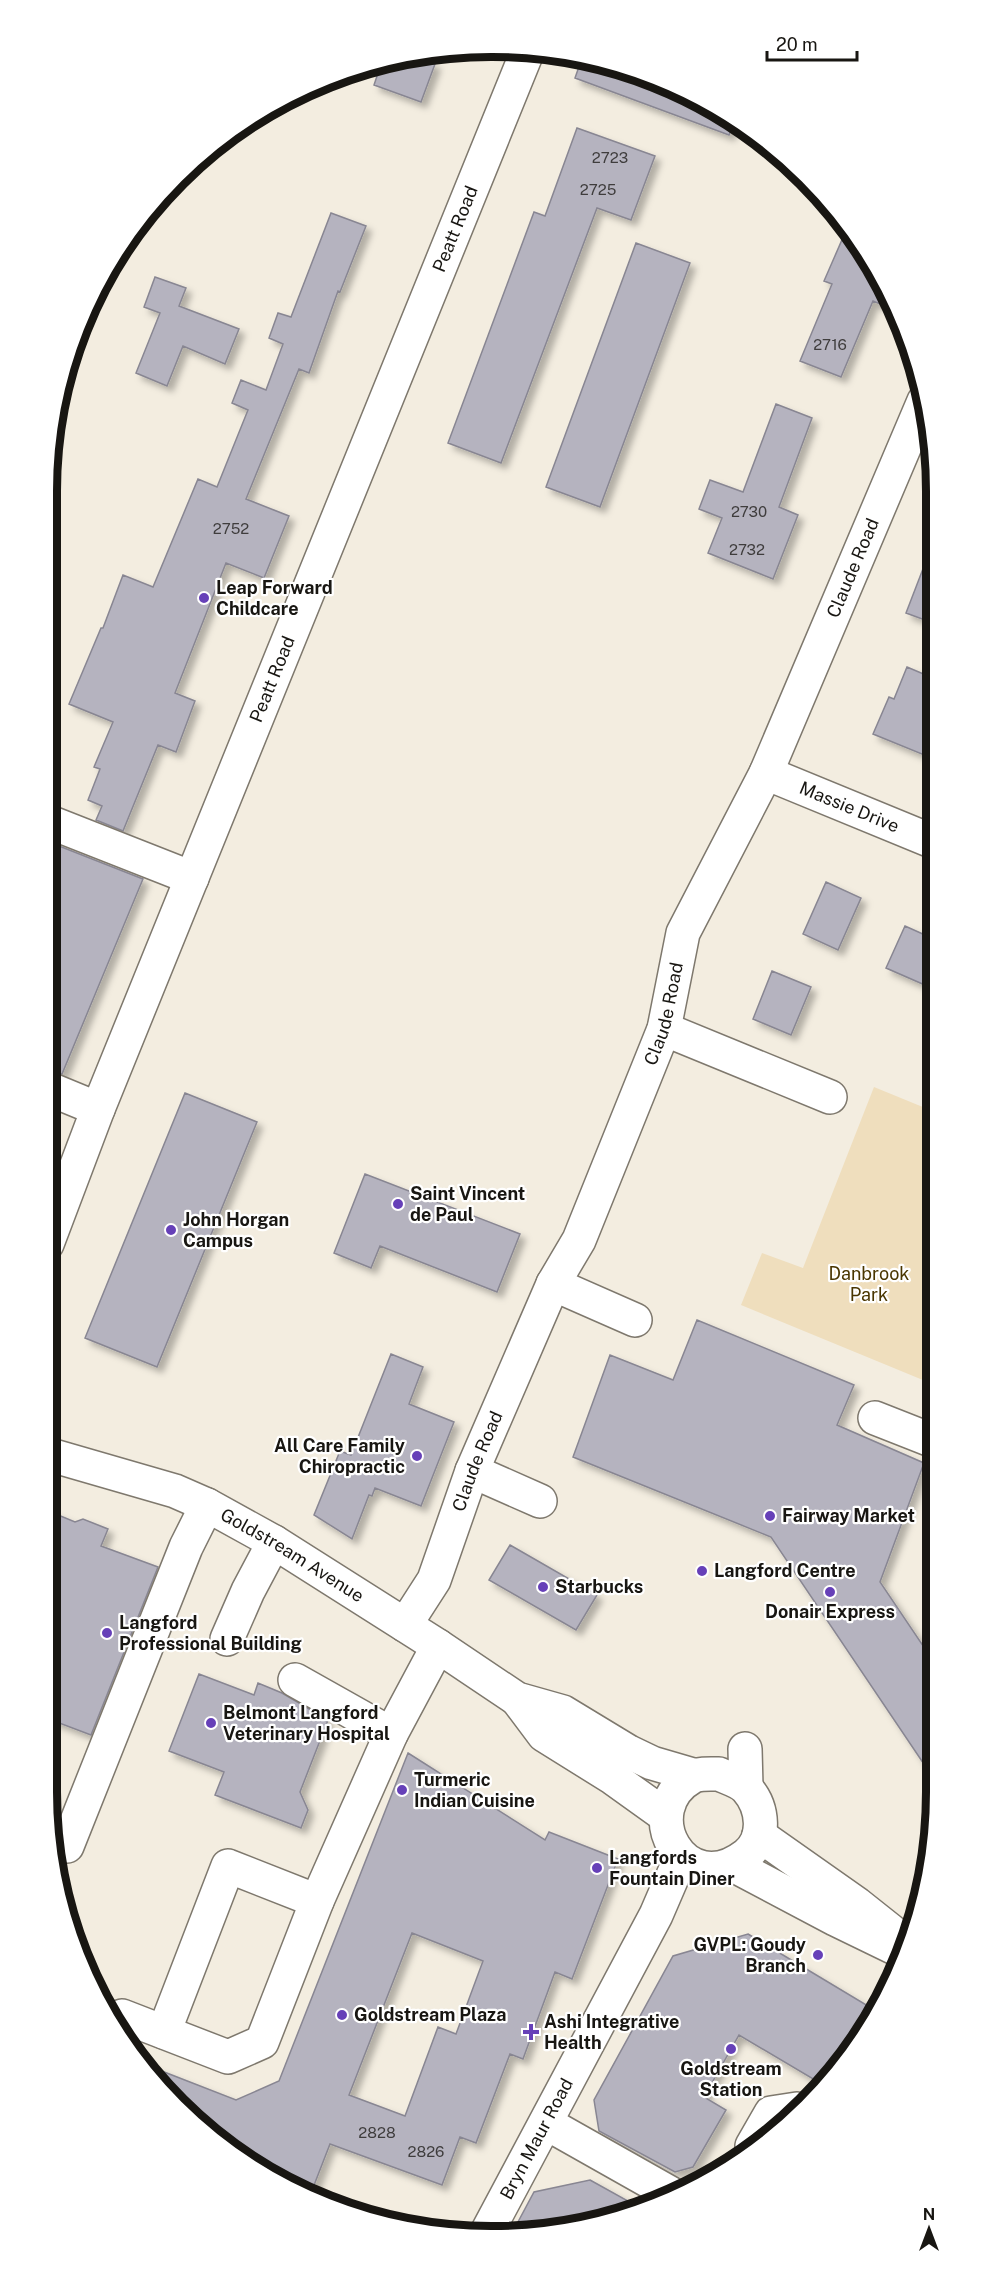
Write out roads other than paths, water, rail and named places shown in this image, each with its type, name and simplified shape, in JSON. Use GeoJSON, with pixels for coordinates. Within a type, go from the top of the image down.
{"type":"FeatureCollection","features":[{"type":"Feature","properties":{"kind":"street","name":"Peatt Road"},"geometry":{"type":"LineString","coordinates":[[57,1215],[98,1108],[525,58]]}},
{"type":"Feature","properties":{"kind":"street","name":"Claude Road"},"geometry":{"type":"LineString","coordinates":[[405,1626],[434,1581],[471,1472],[553,1284],[579,1239],[664,1029],[683,933],[766,773],[919,413]]}},
{"type":"Feature","properties":{"kind":"street","name":"Massie Drive"},"geometry":{"type":"LineString","coordinates":[[766,773],[926,839]]}},
{"type":"Feature","properties":{"kind":"street"},"geometry":{"type":"LineString","coordinates":[[57,825],[192,878]]}},
{"type":"Feature","properties":{"kind":"street"},"geometry":{"type":"LineString","coordinates":[[664,1029],[830,1097]]}},
{"type":"Feature","properties":{"kind":"street"},"geometry":{"type":"LineString","coordinates":[[57,1092],[98,1108]]}},
{"type":"Feature","properties":{"kind":"street"},"geometry":{"type":"LineString","coordinates":[[553,1284],[635,1320]]}},
{"type":"Feature","properties":{"kind":"street"},"geometry":{"type":"LineString","coordinates":[[875,1418],[926,1438]]}},
{"type":"Feature","properties":{"kind":"street","name":"Goldstream Avenue"},"geometry":{"type":"LineString","coordinates":[[57,1457],[175,1491],[207,1506],[274,1542],[517,1699],[563,1712],[652,1763],[720,1779]]}},
{"type":"Feature","properties":{"kind":"street"},"geometry":{"type":"LineString","coordinates":[[471,1472],[540,1502]]}},
{"type":"Feature","properties":{"kind":"street"},"geometry":{"type":"LineString","coordinates":[[67,1846],[186,1547],[207,1506]]}},
{"type":"Feature","properties":{"kind":"street"},"geometry":{"type":"LineString","coordinates":[[227,1639],[248,1591],[274,1542]]}},
{"type":"Feature","properties":{"kind":"street"},"geometry":{"type":"LineString","coordinates":[[121,2019],[122,2016],[228,2057],[262,2042],[317,1901],[391,1734],[438,1646]]}},
{"type":"Feature","properties":{"kind":"street"},"geometry":{"type":"LineString","coordinates":[[295,1680],[391,1734]]}},
{"type":"Feature","properties":{"kind":"street","name":"Goldstream Avenue"},"geometry":{"type":"LineString","coordinates":[[517,1699],[544,1735],[613,1778],[666,1816]]}},
{"type":"Feature","properties":{"kind":"street"},"geometry":{"type":"LineString","coordinates":[[706,1863],[752,1850],[759,1835],[761,1818],[756,1801],[720,1779],[675,1792],[666,1816],[668,1838],[706,1863],[835,1919],[896,1949]]}},
{"type":"Feature","properties":{"kind":"street"},"geometry":{"type":"LineString","coordinates":[[759,1835],[857,1904],[900,1939]]}},
{"type":"Feature","properties":{"kind":"street","name":"Bryn Maur Road"},"geometry":{"type":"LineString","coordinates":[[490,2226],[656,1915],[706,1863]]}},
{"type":"Feature","properties":{"kind":"street"},"geometry":{"type":"LineString","coordinates":[[164,2032],[228,1866],[317,1901]]}},
{"type":"Feature","properties":{"kind":"street"},"geometry":{"type":"LineString","coordinates":[[759,2133],[771,2113],[786,2111]]}},
{"type":"Feature","properties":{"kind":"street"},"geometry":{"type":"LineString","coordinates":[[546,2123],[665,2190]]}},
{"type":"Feature","properties":{"kind":"place","name":"Leap Forward Childcare"},"geometry":{"type":"Point","coordinates":[204,598]}},
{"type":"Feature","properties":{"kind":"place","name":"Saint Vincent de Paul"},"geometry":{"type":"Point","coordinates":[398,1204]}},
{"type":"Feature","properties":{"kind":"place","name":"John Horgan Campus"},"geometry":{"type":"Point","coordinates":[171,1230]}},
{"type":"Feature","properties":{"kind":"place","name":"All Care Family Chiropractic"},"geometry":{"type":"Point","coordinates":[417,1456]}},
{"type":"Feature","properties":{"kind":"place","name":"Fairway Market"},"geometry":{"type":"Point","coordinates":[770,1516]}},
{"type":"Feature","properties":{"kind":"place","name":"Langford Centre"},"geometry":{"type":"Point","coordinates":[702,1571]}},
{"type":"Feature","properties":{"kind":"place","name":"Starbucks"},"geometry":{"type":"Point","coordinates":[543,1587]}},
{"type":"Feature","properties":{"kind":"place","name":"Donair Express"},"geometry":{"type":"Point","coordinates":[830,1592]}},
{"type":"Feature","properties":{"kind":"place","name":"Langford Professional Building"},"geometry":{"type":"Point","coordinates":[107,1633]}},
{"type":"Feature","properties":{"kind":"place","name":"Belmont Langford Veterinary Hospital"},"geometry":{"type":"Point","coordinates":[211,1723]}},
{"type":"Feature","properties":{"kind":"place","name":"Turmeric Indian Cuisine"},"geometry":{"type":"Point","coordinates":[402,1790]}},
{"type":"Feature","properties":{"kind":"place","name":"Langfords Fountain Diner"},"geometry":{"type":"Point","coordinates":[597,1868]}},
{"type":"Feature","properties":{"kind":"place","name":"GVPL: Goudy Branch"},"geometry":{"type":"Point","coordinates":[818,1955]}},
{"type":"Feature","properties":{"kind":"place","name":"Goldstream Plaza"},"geometry":{"type":"Point","coordinates":[342,2015]}},
{"type":"Feature","properties":{"kind":"place","name":"Ashi Integrative Health"},"geometry":{"type":"Point","coordinates":[531,2032]}},
{"type":"Feature","properties":{"kind":"place","name":"Goldstream Station"},"geometry":{"type":"Point","coordinates":[731,2049]}},
{"type":"Feature","properties":{"kind":"park label","name":"Danbrook Park"},"geometry":{"type":"Point","coordinates":[869,1284]}}]}
